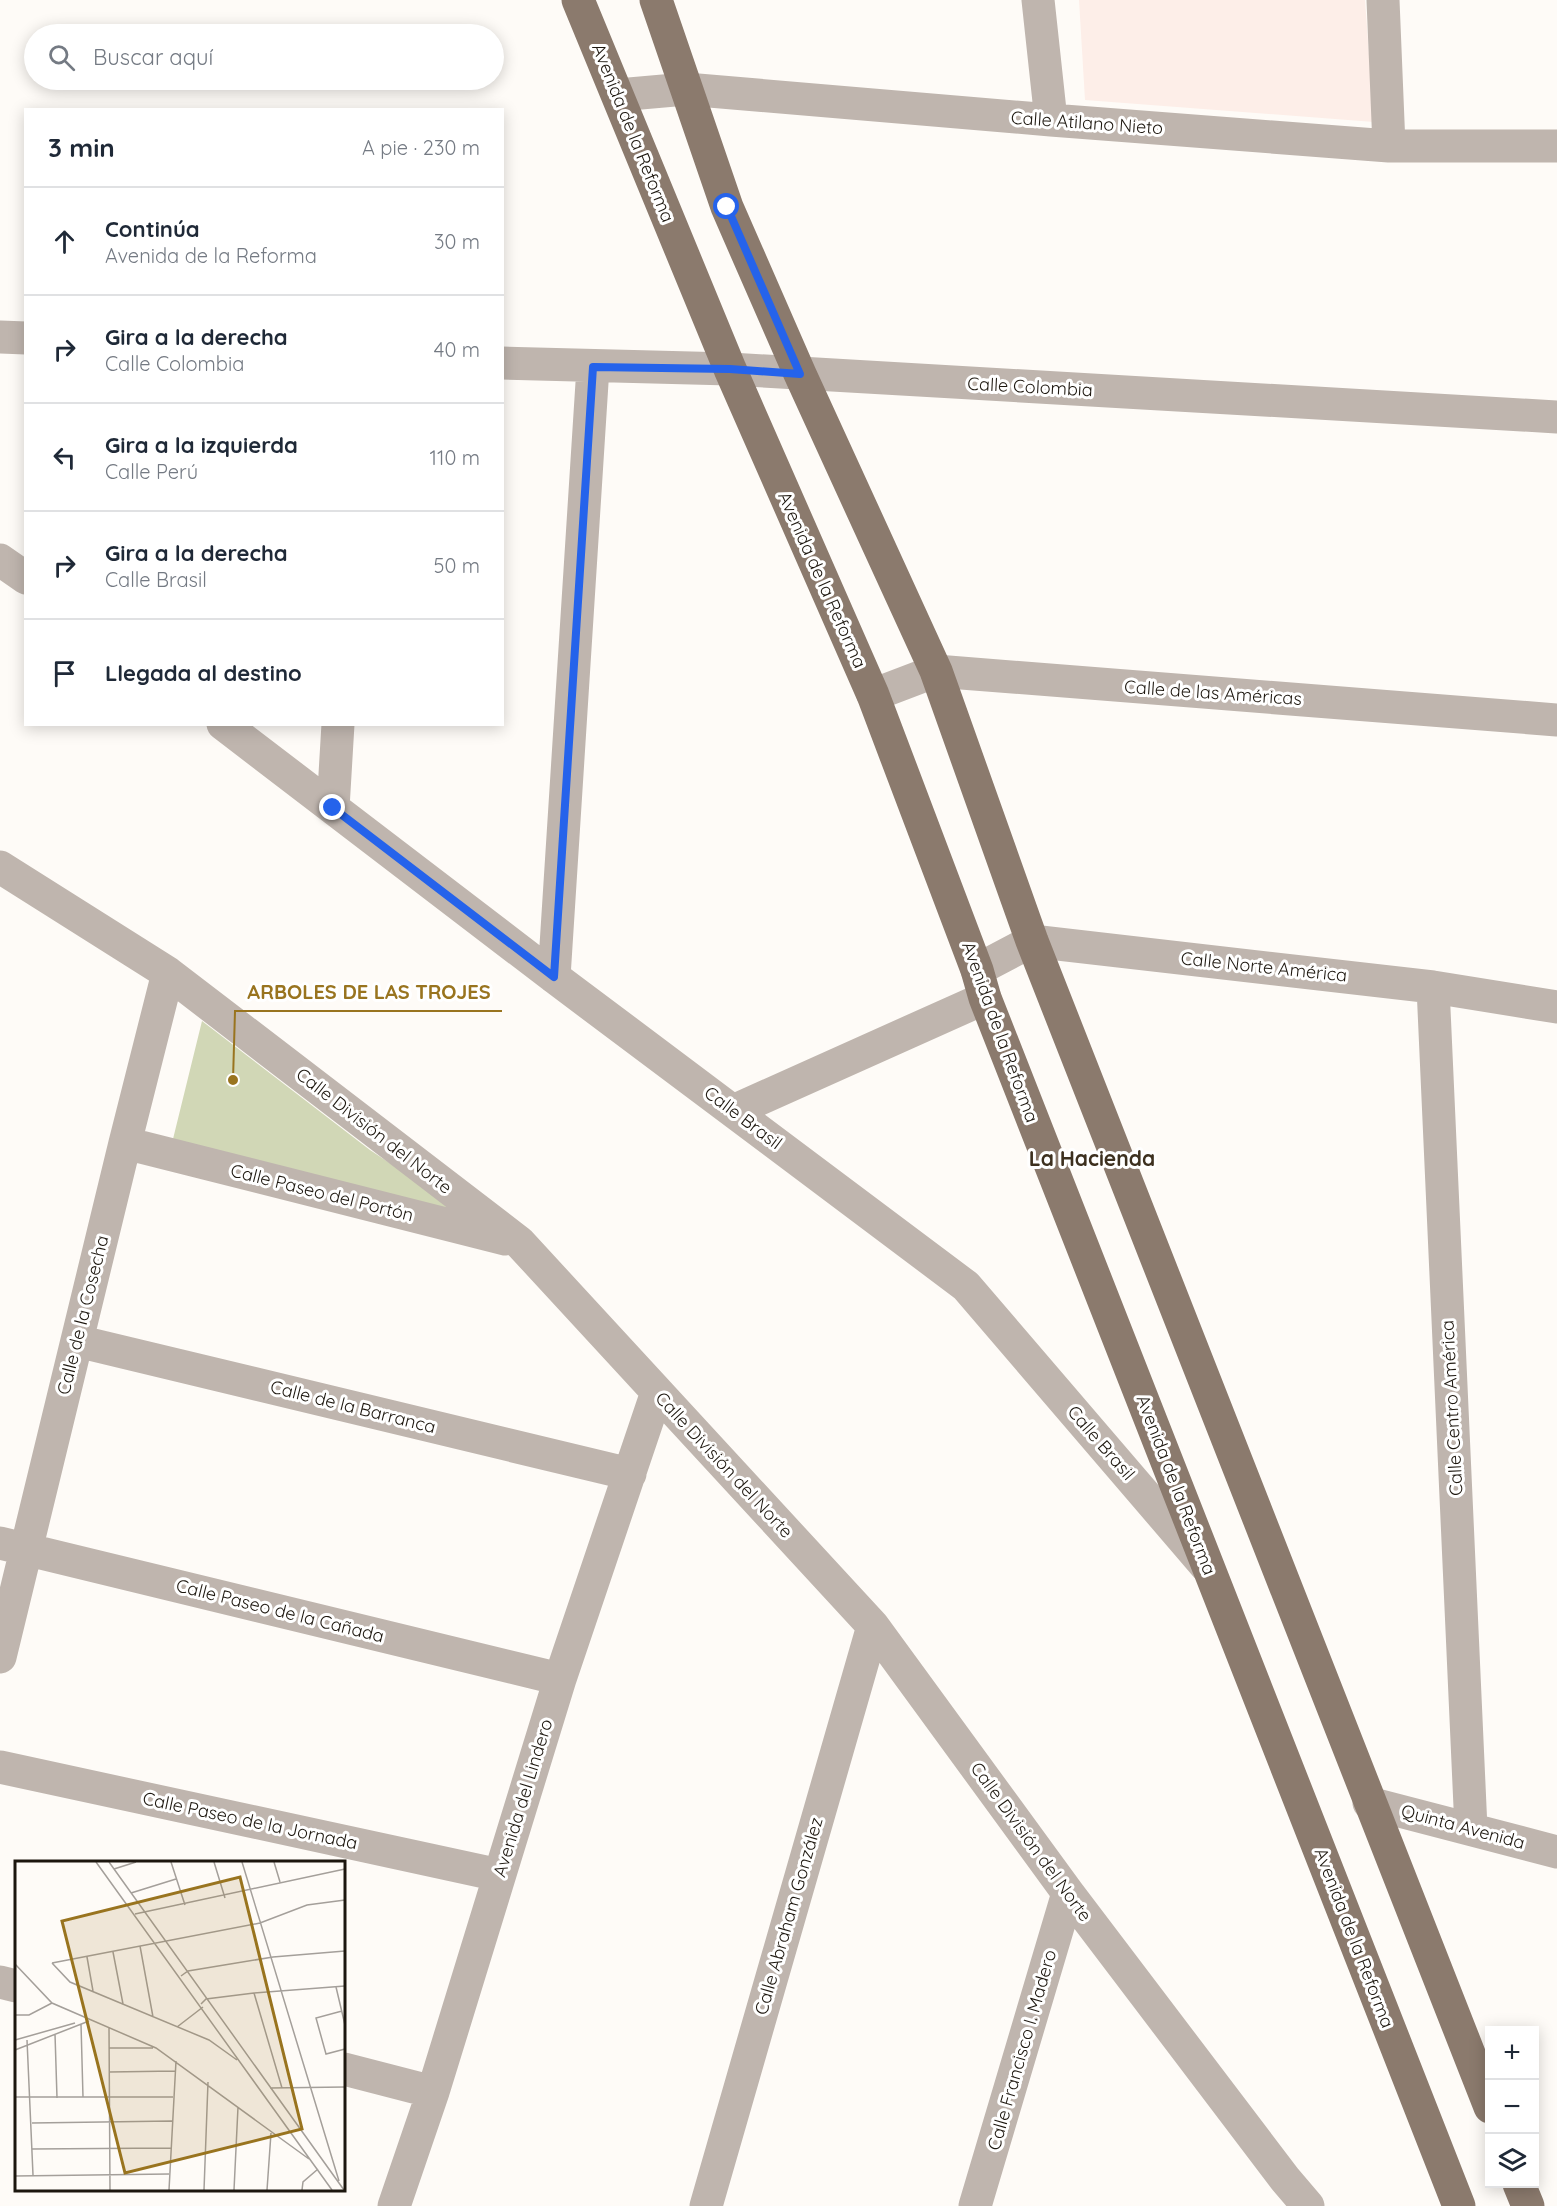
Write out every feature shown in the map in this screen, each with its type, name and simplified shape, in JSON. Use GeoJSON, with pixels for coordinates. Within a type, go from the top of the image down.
{"type":"FeatureCollection","features":[{"type":"Feature","properties":{"kind":"main road","name":"Avenida de la Reforma"},"geometry":{"type":"LineString","coordinates":[[578,0],[730,369],[873,695],[981,984],[1459,2206]]}},
{"type":"Feature","properties":{"kind":"main road"},"geometry":{"type":"LineString","coordinates":[[656,0],[727,207],[800,374],[936,671],[1032,941],[1485,2095]]}},
{"type":"Feature","properties":{"kind":"main road"},"geometry":{"type":"LineString","coordinates":[[1521,2188],[1528,2206]]}},
{"type":"Feature","properties":{"kind":"street"},"geometry":{"type":"LineString","coordinates":[[1038,0],[1051,120]]}},
{"type":"Feature","properties":{"kind":"street"},"geometry":{"type":"LineString","coordinates":[[1383,0],[1389,146]]}},
{"type":"Feature","properties":{"kind":"street","name":"Calle Atilano Nieto"},"geometry":{"type":"LineString","coordinates":[[618,95],[686,90],[1389,146],[1557,146]]}},
{"type":"Feature","properties":{"kind":"street"},"geometry":{"type":"LineString","coordinates":[[0,337],[24,338]]}},
{"type":"Feature","properties":{"kind":"street","name":"Calle Colombia"},"geometry":{"type":"LineString","coordinates":[[504,363],[730,369],[1557,417]]}},
{"type":"Feature","properties":{"kind":"street"},"geometry":{"type":"LineString","coordinates":[[554,977],[593,367]]}},
{"type":"Feature","properties":{"kind":"street"},"geometry":{"type":"LineString","coordinates":[[0,560],[24,577]]}},
{"type":"Feature","properties":{"kind":"street","name":"Calle de las Américas"},"geometry":{"type":"LineString","coordinates":[[873,695],[936,671],[1557,720]]}},
{"type":"Feature","properties":{"kind":"street","name":"Calle Brasil"},"geometry":{"type":"LineString","coordinates":[[226,726],[554,977],[966,1286],[1209,1570]]}},
{"type":"Feature","properties":{"kind":"street"},"geometry":{"type":"LineString","coordinates":[[333,808],[338,726]]}},
{"type":"Feature","properties":{"kind":"street","name":"Calle División del Norte"},"geometry":{"type":"LineString","coordinates":[[9,879],[168,973],[519,1242],[873,1626],[1068,1893],[1281,2193],[1308,2206]]}},
{"type":"Feature","properties":{"kind":"street"},"geometry":{"type":"LineString","coordinates":[[733,1111],[981,984],[1032,941]]}},
{"type":"Feature","properties":{"kind":"street","name":"Calle Norte América"},"geometry":{"type":"LineString","coordinates":[[1032,941],[1433,987],[1557,1007]]}},
{"type":"Feature","properties":{"kind":"street","name":"Calle de la Cosecha"},"geometry":{"type":"LineString","coordinates":[[0,1657],[13,1546],[77,1341],[168,973]]}},
{"type":"Feature","properties":{"kind":"street","name":"Calle Centro América"},"geometry":{"type":"LineString","coordinates":[[1433,987],[1471,1829]]}},
{"type":"Feature","properties":{"kind":"street","name":"Calle Paseo del Portón"},"geometry":{"type":"LineString","coordinates":[[125,1143],[519,1242]]}},
{"type":"Feature","properties":{"kind":"street","name":"Calle de la Barranca"},"geometry":{"type":"LineString","coordinates":[[77,1341],[630,1474]]}},
{"type":"Feature","properties":{"kind":"street","name":"Avenida del Lindero"},"geometry":{"type":"LineString","coordinates":[[394,2206],[433,2092],[560,1679],[657,1392]]}},
{"type":"Feature","properties":{"kind":"street","name":"Calle Paseo de la Cañada"},"geometry":{"type":"LineString","coordinates":[[13,1546],[560,1679]]}},
{"type":"Feature","properties":{"kind":"street","name":"Calle Abraham González"},"geometry":{"type":"LineString","coordinates":[[706,2206],[873,1626]]}},
{"type":"Feature","properties":{"kind":"street","name":"Calle Paseo de la Jornada"},"geometry":{"type":"LineString","coordinates":[[0,1767],[500,1875]]}},
{"type":"Feature","properties":{"kind":"street","name":"Quinta Avenida"},"geometry":{"type":"LineString","coordinates":[[1370,1803],[1557,1851]]}},
{"type":"Feature","properties":{"kind":"street","name":"Calle Francisco I. Madero"},"geometry":{"type":"LineString","coordinates":[[975,2206],[1068,1893]]}},
{"type":"Feature","properties":{"kind":"street"},"geometry":{"type":"LineString","coordinates":[[0,1982],[15,1986]]}},
{"type":"Feature","properties":{"kind":"street"},"geometry":{"type":"LineString","coordinates":[[345,2069],[433,2092]]}},
{"type":"Feature","properties":{"kind":"shaded area"},"geometry":{"type":"Polygon","coordinates":[[[1079,0],[1365,0],[1374,122],[1085,100],[1079,0]]]}},
{"type":"Feature","properties":{"kind":"green space"},"geometry":{"type":"Polygon","coordinates":[[[202,1021],[370,1150],[486,1227],[173,1139],[202,1021]]]}},
{"type":"Feature","properties":{"kind":"place","name":"ARBOLES DE LAS TROJES"},"geometry":{"type":"Point","coordinates":[233,1080]}},
{"type":"Feature","properties":{"kind":"district","name":"La Hacienda"},"geometry":{"type":"Point","coordinates":[1092,1159]}},
{"type":"Feature","properties":{"kind":"route"},"geometry":{"type":"LineString","coordinates":[[333,808],[554,977],[593,367],[730,369],[800,374],[727,207]]}}]}
